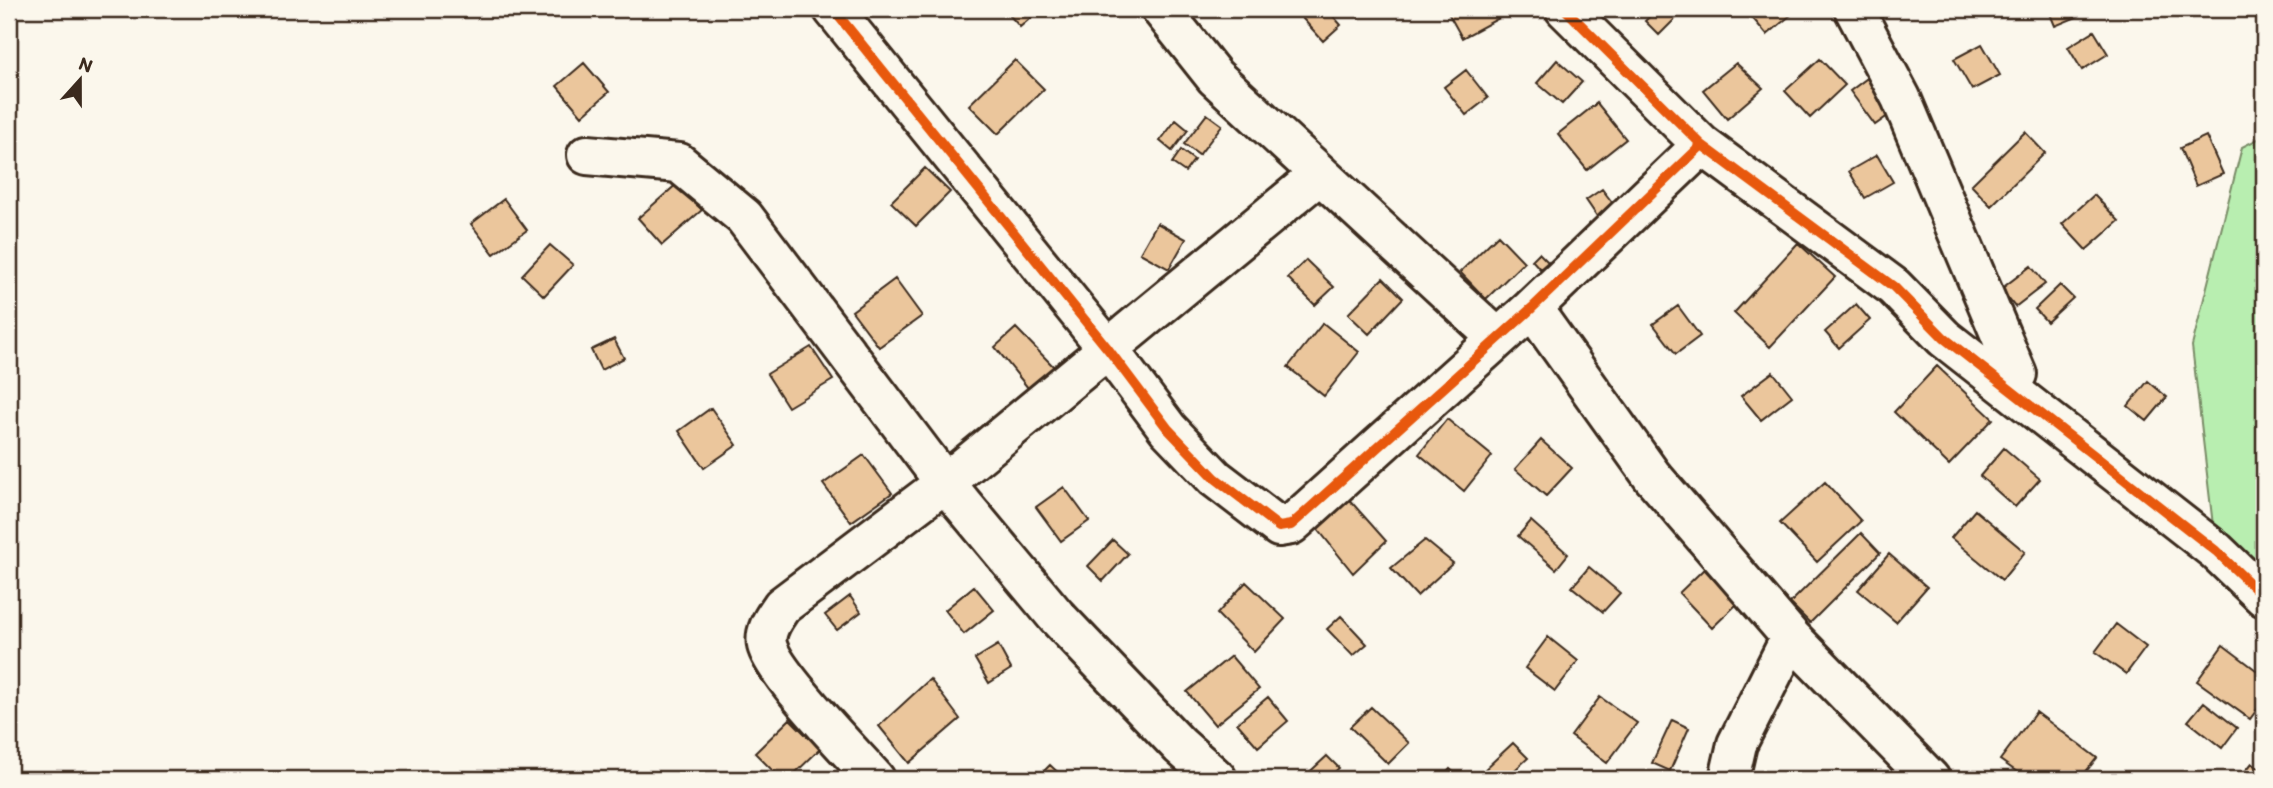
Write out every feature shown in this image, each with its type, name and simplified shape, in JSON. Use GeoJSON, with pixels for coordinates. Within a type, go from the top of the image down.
{"type":"FeatureCollection","features":[{"type":"Feature","properties":{"kind":"street"},"geometry":{"type":"LineString","coordinates":[[832,9],[1108,349],[1168,429],[1215,478],[1270,523],[1285,527],[1299,518],[1496,337],[1532,308],[1702,145]]}},
{"type":"Feature","properties":{"kind":"street"},"geometry":{"type":"LineString","coordinates":[[1161,9],[1215,77],[1496,337]]}},
{"type":"Feature","properties":{"kind":"street"},"geometry":{"type":"LineString","coordinates":[[1565,9],[1702,145],[1894,287],[1944,338],[2216,551],[2264,597]]}},
{"type":"Feature","properties":{"kind":"street"},"geometry":{"type":"LineString","coordinates":[[1854,9],[1901,99],[2017,374]]}},
{"type":"Feature","properties":{"kind":"street"},"geometry":{"type":"LineString","coordinates":[[587,155],[679,163],[744,218],[945,483],[1056,617],[1180,746],[1217,779]]}},
{"type":"Feature","properties":{"kind":"street"},"geometry":{"type":"LineString","coordinates":[[875,779],[780,671],[767,645],[768,627],[782,606],[821,573],[945,483],[1320,174]]}},
{"type":"Feature","properties":{"kind":"street"},"geometry":{"type":"LineString","coordinates":[[1532,308],[1652,476],[1791,636],[1930,779]]}},
{"type":"Feature","properties":{"kind":"street"},"geometry":{"type":"LineString","coordinates":[[1729,779],[1737,744],[1791,636]]}},
{"type":"Feature","properties":{"kind":"green space"},"geometry":{"type":"Polygon","coordinates":[[[2264,136],[2264,595],[2216,551],[2192,346],[2242,147],[2264,136]]]}},
{"type":"Feature","properties":{"kind":"building"},"geometry":{"type":"Polygon","coordinates":[[[1004,9],[1041,9],[1020,27],[1004,9]]]}},
{"type":"Feature","properties":{"kind":"building"},"geometry":{"type":"Polygon","coordinates":[[[1294,9],[1327,9],[1341,25],[1323,41],[1294,9]]]}},
{"type":"Feature","properties":{"kind":"building"},"geometry":{"type":"Polygon","coordinates":[[[1446,9],[1516,9],[1462,38],[1446,9]]]}},
{"type":"Feature","properties":{"kind":"building"},"geometry":{"type":"Polygon","coordinates":[[[1657,9],[1679,9],[1682,12],[1659,35],[1645,21],[1657,9]]]}},
{"type":"Feature","properties":{"kind":"building"},"geometry":{"type":"Polygon","coordinates":[[[1757,9],[1798,9],[1767,35],[1750,15],[1757,9]]]}},
{"type":"Feature","properties":{"kind":"building"},"geometry":{"type":"Polygon","coordinates":[[[2048,9],[2076,9],[2079,16],[2055,26],[2048,9]]]}},
{"type":"Feature","properties":{"kind":"building"},"geometry":{"type":"Polygon","coordinates":[[[2094,31],[2108,54],[2082,70],[2068,47],[2094,31]]]}},
{"type":"Feature","properties":{"kind":"building"},"geometry":{"type":"Polygon","coordinates":[[[1982,44],[2000,75],[1972,90],[1954,59],[1982,44]]]}},
{"type":"Feature","properties":{"kind":"building"},"geometry":{"type":"Polygon","coordinates":[[[1820,59],[1845,85],[1810,118],[1785,91],[1820,59]]]}},
{"type":"Feature","properties":{"kind":"building"},"geometry":{"type":"Polygon","coordinates":[[[1015,60],[1044,89],[998,134],[969,105],[1015,60]]]}},
{"type":"Feature","properties":{"kind":"building"},"geometry":{"type":"Polygon","coordinates":[[[1557,60],[1582,82],[1562,104],[1537,83],[1557,60]]]}},
{"type":"Feature","properties":{"kind":"building"},"geometry":{"type":"Polygon","coordinates":[[[584,63],[609,92],[582,116],[557,86],[584,63]]]}},
{"type":"Feature","properties":{"kind":"building"},"geometry":{"type":"Polygon","coordinates":[[[1736,63],[1763,88],[1727,119],[1703,90],[1736,63]]]}},
{"type":"Feature","properties":{"kind":"building"},"geometry":{"type":"Polygon","coordinates":[[[1466,70],[1488,98],[1466,115],[1444,87],[1466,70]]]}},
{"type":"Feature","properties":{"kind":"building"},"geometry":{"type":"Polygon","coordinates":[[[1870,76],[1896,110],[1875,125],[1850,91],[1870,76]]]}},
{"type":"Feature","properties":{"kind":"building"},"geometry":{"type":"Polygon","coordinates":[[[1597,103],[1626,139],[1587,170],[1558,134],[1597,103]]]}},
{"type":"Feature","properties":{"kind":"building"},"geometry":{"type":"Polygon","coordinates":[[[1207,114],[1222,125],[1199,155],[1184,144],[1207,114]]]}},
{"type":"Feature","properties":{"kind":"building"},"geometry":{"type":"Polygon","coordinates":[[[1176,120],[1188,130],[1172,151],[1160,141],[1176,120]]]}},
{"type":"Feature","properties":{"kind":"building"},"geometry":{"type":"Polygon","coordinates":[[[2025,132],[2045,153],[1991,206],[1971,185],[2025,132]]]}},
{"type":"Feature","properties":{"kind":"building"},"geometry":{"type":"Polygon","coordinates":[[[2206,136],[2223,174],[2196,186],[2180,148],[2206,136]]]}},
{"type":"Feature","properties":{"kind":"building"},"geometry":{"type":"Polygon","coordinates":[[[1181,150],[1194,160],[1185,172],[1172,163],[1181,150]]]}},
{"type":"Feature","properties":{"kind":"building"},"geometry":{"type":"Polygon","coordinates":[[[1877,155],[1893,182],[1865,198],[1849,171],[1877,155]]]}},
{"type":"Feature","properties":{"kind":"building"},"geometry":{"type":"Polygon","coordinates":[[[925,168],[950,192],[916,226],[891,202],[925,168]]]}},
{"type":"Feature","properties":{"kind":"building"},"geometry":{"type":"Polygon","coordinates":[[[678,183],[702,210],[662,245],[638,218],[678,183]]]}},
{"type":"Feature","properties":{"kind":"building"},"geometry":{"type":"Polygon","coordinates":[[[1602,189],[1618,210],[1601,222],[1586,200],[1602,189]]]}},
{"type":"Feature","properties":{"kind":"building"},"geometry":{"type":"Polygon","coordinates":[[[2094,195],[2119,221],[2086,250],[2062,224],[2094,195]]]}},
{"type":"Feature","properties":{"kind":"building"},"geometry":{"type":"Polygon","coordinates":[[[504,199],[527,230],[494,254],[471,224],[504,199]]]}},
{"type":"Feature","properties":{"kind":"building"},"geometry":{"type":"Polygon","coordinates":[[[1157,223],[1186,239],[1169,269],[1140,253],[1157,223]]]}},
{"type":"Feature","properties":{"kind":"building"},"geometry":{"type":"Polygon","coordinates":[[[1498,235],[1524,262],[1486,299],[1460,272],[1498,235]]]}},
{"type":"Feature","properties":{"kind":"building"},"geometry":{"type":"Polygon","coordinates":[[[1798,243],[1835,277],[1770,347],[1734,313],[1798,243]]]}},
{"type":"Feature","properties":{"kind":"building"},"geometry":{"type":"Polygon","coordinates":[[[550,245],[573,265],[544,296],[522,275],[550,245]]]}},
{"type":"Feature","properties":{"kind":"building"},"geometry":{"type":"Polygon","coordinates":[[[1539,253],[1548,262],[1540,269],[1532,260],[1539,253]]]}},
{"type":"Feature","properties":{"kind":"building"},"geometry":{"type":"Polygon","coordinates":[[[1306,260],[1334,287],[1315,305],[1288,278],[1306,260]]]}},
{"type":"Feature","properties":{"kind":"building"},"geometry":{"type":"Polygon","coordinates":[[[2031,266],[2045,284],[2015,307],[2001,289],[2031,266]]]}},
{"type":"Feature","properties":{"kind":"building"},"geometry":{"type":"Polygon","coordinates":[[[1383,278],[1403,298],[1369,334],[1348,314],[1383,278]]]}},
{"type":"Feature","properties":{"kind":"building"},"geometry":{"type":"Polygon","coordinates":[[[895,279],[922,316],[879,347],[852,311],[895,279]]]}},
{"type":"Feature","properties":{"kind":"building"},"geometry":{"type":"Polygon","coordinates":[[[2060,285],[2073,298],[2047,322],[2035,309],[2060,285]]]}},
{"type":"Feature","properties":{"kind":"building"},"geometry":{"type":"Polygon","coordinates":[[[1856,304],[1870,320],[1839,348],[1825,332],[1856,304]]]}},
{"type":"Feature","properties":{"kind":"building"},"geometry":{"type":"Polygon","coordinates":[[[1678,306],[1700,336],[1676,354],[1653,324],[1678,306]]]}},
{"type":"Feature","properties":{"kind":"building"},"geometry":{"type":"Polygon","coordinates":[[[1323,323],[1359,352],[1324,396],[1288,367],[1323,323]]]}},
{"type":"Feature","properties":{"kind":"building"},"geometry":{"type":"Polygon","coordinates":[[[1016,328],[1054,367],[1028,388],[995,347],[1016,328]]]}},
{"type":"Feature","properties":{"kind":"building"},"geometry":{"type":"Polygon","coordinates":[[[614,339],[624,358],[601,370],[591,350],[614,339]]]}},
{"type":"Feature","properties":{"kind":"building"},"geometry":{"type":"Polygon","coordinates":[[[811,347],[833,380],[788,407],[767,374],[811,347]]]}},
{"type":"Feature","properties":{"kind":"building"},"geometry":{"type":"Polygon","coordinates":[[[1937,366],[1993,419],[1949,465],[1894,412],[1937,366]]]}},
{"type":"Feature","properties":{"kind":"building"},"geometry":{"type":"Polygon","coordinates":[[[1773,372],[1792,396],[1761,420],[1741,396],[1773,372]]]}},
{"type":"Feature","properties":{"kind":"building"},"geometry":{"type":"Polygon","coordinates":[[[2148,381],[2167,397],[2147,421],[2128,406],[2148,381]]]}},
{"type":"Feature","properties":{"kind":"building"},"geometry":{"type":"Polygon","coordinates":[[[711,408],[737,445],[704,468],[679,431],[711,408]]]}},
{"type":"Feature","properties":{"kind":"building"},"geometry":{"type":"Polygon","coordinates":[[[1447,419],[1492,456],[1464,491],[1419,454],[1447,419]]]}},
{"type":"Feature","properties":{"kind":"building"},"geometry":{"type":"Polygon","coordinates":[[[1541,440],[1572,468],[1546,496],[1515,469],[1541,440]]]}},
{"type":"Feature","properties":{"kind":"building"},"geometry":{"type":"Polygon","coordinates":[[[2004,448],[2040,479],[2015,507],[1980,476],[2004,448]]]}},
{"type":"Feature","properties":{"kind":"building"},"geometry":{"type":"Polygon","coordinates":[[[864,455],[892,493],[851,522],[823,484],[864,455]]]}},
{"type":"Feature","properties":{"kind":"building"},"geometry":{"type":"Polygon","coordinates":[[[1825,482],[1861,521],[1817,562],[1780,523],[1825,482]]]}},
{"type":"Feature","properties":{"kind":"building"},"geometry":{"type":"Polygon","coordinates":[[[1064,487],[1089,521],[1061,541],[1036,507],[1064,487]]]}},
{"type":"Feature","properties":{"kind":"building"},"geometry":{"type":"Polygon","coordinates":[[[1346,496],[1386,541],[1353,573],[1317,528],[1346,496]]]}},
{"type":"Feature","properties":{"kind":"building"},"geometry":{"type":"Polygon","coordinates":[[[1975,510],[2025,552],[2002,580],[1951,538],[1975,510]]]}},
{"type":"Feature","properties":{"kind":"building"},"geometry":{"type":"Polygon","coordinates":[[[1531,521],[1568,554],[1556,569],[1518,536],[1531,521]]]}},
{"type":"Feature","properties":{"kind":"building"},"geometry":{"type":"Polygon","coordinates":[[[1861,533],[1880,553],[1810,623],[1790,603],[1861,533]]]}},
{"type":"Feature","properties":{"kind":"building"},"geometry":{"type":"Polygon","coordinates":[[[1113,540],[1128,554],[1103,581],[1088,566],[1113,540]]]}},
{"type":"Feature","properties":{"kind":"building"},"geometry":{"type":"Polygon","coordinates":[[[1425,540],[1453,563],[1417,596],[1391,568],[1425,540]]]}},
{"type":"Feature","properties":{"kind":"building"},"geometry":{"type":"Polygon","coordinates":[[[1889,554],[1927,587],[1896,622],[1858,590],[1889,554]]]}},
{"type":"Feature","properties":{"kind":"building"},"geometry":{"type":"Polygon","coordinates":[[[1589,567],[1620,593],[1603,612],[1572,587],[1589,567]]]}},
{"type":"Feature","properties":{"kind":"building"},"geometry":{"type":"Polygon","coordinates":[[[1704,569],[1737,604],[1712,628],[1679,593],[1704,569]]]}},
{"type":"Feature","properties":{"kind":"building"},"geometry":{"type":"Polygon","coordinates":[[[1246,582],[1285,619],[1254,652],[1217,614],[1246,582]]]}},
{"type":"Feature","properties":{"kind":"building"},"geometry":{"type":"Polygon","coordinates":[[[974,586],[994,610],[964,634],[945,610],[974,586]]]}},
{"type":"Feature","properties":{"kind":"building"},"geometry":{"type":"Polygon","coordinates":[[[850,596],[861,612],[837,630],[825,615],[850,596]]]}},
{"type":"Feature","properties":{"kind":"building"},"geometry":{"type":"Polygon","coordinates":[[[1341,616],[1367,644],[1353,656],[1327,629],[1341,616]]]}},
{"type":"Feature","properties":{"kind":"building"},"geometry":{"type":"Polygon","coordinates":[[[2116,624],[2146,647],[2126,674],[2095,652],[2116,624]]]}},
{"type":"Feature","properties":{"kind":"building"},"geometry":{"type":"Polygon","coordinates":[[[1548,637],[1578,661],[1555,691],[1525,668],[1548,637]]]}},
{"type":"Feature","properties":{"kind":"building"},"geometry":{"type":"Polygon","coordinates":[[[998,645],[1011,669],[989,683],[975,659],[998,645]]]}},
{"type":"Feature","properties":{"kind":"building"},"geometry":{"type":"Polygon","coordinates":[[[2223,645],[2264,676],[2264,700],[2250,719],[2197,681],[2223,645]]]}},
{"type":"Feature","properties":{"kind":"building"},"geometry":{"type":"Polygon","coordinates":[[[1231,656],[1259,689],[1215,725],[1187,692],[1231,656]]]}},
{"type":"Feature","properties":{"kind":"building"},"geometry":{"type":"Polygon","coordinates":[[[930,679],[960,719],[909,763],[879,726],[930,679]]]}},
{"type":"Feature","properties":{"kind":"building"},"geometry":{"type":"Polygon","coordinates":[[[1268,697],[1288,721],[1258,747],[1237,723],[1268,697]]]}},
{"type":"Feature","properties":{"kind":"building"},"geometry":{"type":"Polygon","coordinates":[[[1600,697],[1637,723],[1607,763],[1571,736],[1600,697]]]}},
{"type":"Feature","properties":{"kind":"building"},"geometry":{"type":"Polygon","coordinates":[[[2204,702],[2237,728],[2222,748],[2188,721],[2204,702]]]}},
{"type":"Feature","properties":{"kind":"building"},"geometry":{"type":"Polygon","coordinates":[[[1371,707],[1409,743],[1388,764],[1350,727],[1371,707]]]}},
{"type":"Feature","properties":{"kind":"building"},"geometry":{"type":"Polygon","coordinates":[[[2036,712],[2097,758],[2080,779],[2027,779],[2000,760],[2036,712]]]}},
{"type":"Feature","properties":{"kind":"building"},"geometry":{"type":"Polygon","coordinates":[[[790,719],[820,749],[789,779],[781,779],[755,753],[790,719]]]}},
{"type":"Feature","properties":{"kind":"building"},"geometry":{"type":"Polygon","coordinates":[[[1672,720],[1689,728],[1670,771],[1652,763],[1672,720]]]}},
{"type":"Feature","properties":{"kind":"building"},"geometry":{"type":"Polygon","coordinates":[[[1513,743],[1528,758],[1505,779],[1490,779],[1482,772],[1513,743]]]}},
{"type":"Feature","properties":{"kind":"building"},"geometry":{"type":"Polygon","coordinates":[[[1327,756],[1339,768],[1327,779],[1302,779],[1327,756]]]}},
{"type":"Feature","properties":{"kind":"building"},"geometry":{"type":"Polygon","coordinates":[[[2252,763],[2264,772],[2264,779],[2239,779],[2252,763]]]}},
{"type":"Feature","properties":{"kind":"building"},"geometry":{"type":"Polygon","coordinates":[[[1050,765],[1065,779],[1036,779],[1050,765]]]}},
{"type":"Feature","properties":{"kind":"building"},"geometry":{"type":"Polygon","coordinates":[[[1450,769],[1461,779],[1441,779],[1450,769]]]}},
{"type":"Feature","properties":{"kind":"cycle path"},"geometry":{"type":"LineString","coordinates":[[833,9],[1108,349],[1168,429],[1215,478],[1279,527],[1291,525],[1532,308],[1702,145]]}},
{"type":"Feature","properties":{"kind":"cycle path"},"geometry":{"type":"LineString","coordinates":[[1565,9],[1702,145],[1894,287],[1944,338],[2216,551],[2264,597]]}}]}
